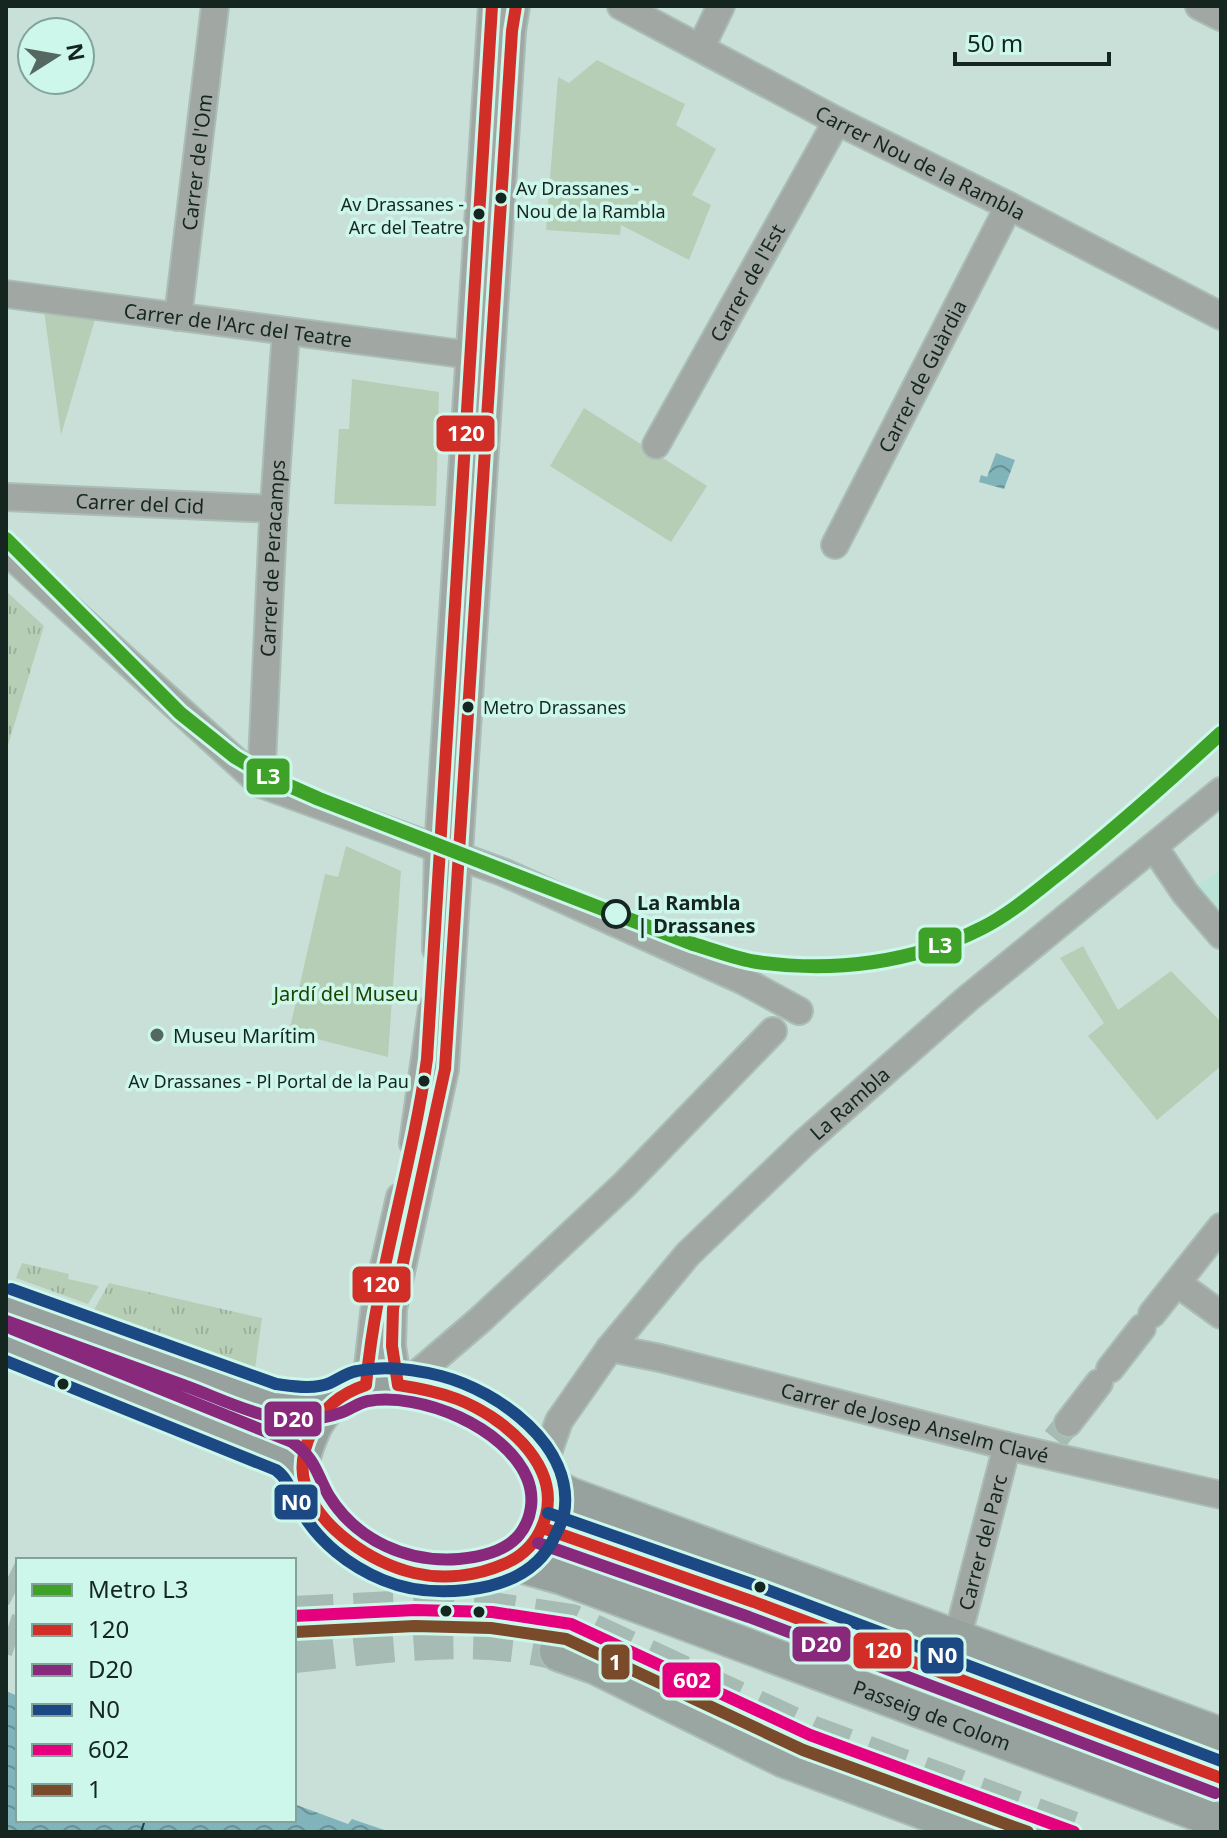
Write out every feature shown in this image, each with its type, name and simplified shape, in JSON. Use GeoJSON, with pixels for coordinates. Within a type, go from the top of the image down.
{"type":"FeatureCollection","features":[{"type":"Feature","properties":{"kind":"highway"},"geometry":{"type":"LineString","coordinates":[[560,1651],[597,1664],[785,1757],[987,1832]]}},
{"type":"Feature","properties":{"kind":"main road"},"geometry":{"type":"LineString","coordinates":[[6,1304],[272,1400],[300,1402],[334,1399]]}},
{"type":"Feature","properties":{"kind":"main road"},"geometry":{"type":"LineString","coordinates":[[6,1344],[246,1439],[284,1456],[301,1468]]}},
{"type":"Feature","properties":{"kind":"main road"},"geometry":{"type":"LineString","coordinates":[[545,1477],[548,1506],[543,1528],[522,1556],[493,1569],[445,1576],[416,1574],[386,1564],[340,1534],[311,1498],[301,1468],[311,1434],[334,1399],[346,1391],[415,1386],[453,1397],[484,1410],[518,1437],[545,1477],[570,1495],[1221,1735]]}},
{"type":"Feature","properties":{"kind":"main road","name":"Passeig de Colom"},"geometry":{"type":"LineString","coordinates":[[509,1562],[562,1577],[1221,1822]]}},
{"type":"Feature","properties":{"kind":"street","name":"Carrer de l'Om"},"geometry":{"type":"LineString","coordinates":[[178,317],[215,6]]}},
{"type":"Feature","properties":{"kind":"street"},"geometry":{"type":"LineString","coordinates":[[449,853],[470,355],[492,6]]}},
{"type":"Feature","properties":{"kind":"street"},"geometry":{"type":"LineString","coordinates":[[516,6],[449,853],[437,920],[432,1012],[416,1127],[375,1305],[389,1386],[472,1327],[624,1185],[773,1031]]}},
{"type":"Feature","properties":{"kind":"street","name":"Carrer Nou de la Rambla"},"geometry":{"type":"LineString","coordinates":[[621,6],[837,121],[1221,316]]}},
{"type":"Feature","properties":{"kind":"street"},"geometry":{"type":"LineString","coordinates":[[701,47],[721,6]]}},
{"type":"Feature","properties":{"kind":"street"},"geometry":{"type":"LineString","coordinates":[[1199,6],[1221,17]]}},
{"type":"Feature","properties":{"kind":"street","name":"Carrer de l'Est"},"geometry":{"type":"LineString","coordinates":[[656,445],[837,121]]}},
{"type":"Feature","properties":{"kind":"street","name":"Carrer de Guàrdia"},"geometry":{"type":"LineString","coordinates":[[835,545],[1009,206]]}},
{"type":"Feature","properties":{"kind":"street","name":"Carrer de l'Arc del Teatre"},"geometry":{"type":"LineString","coordinates":[[6,294],[470,355]]}},
{"type":"Feature","properties":{"kind":"street","name":"Carrer de Peracamps"},"geometry":{"type":"LineString","coordinates":[[261,784],[286,331]]}},
{"type":"Feature","properties":{"kind":"street","name":"Carrer del Cid"},"geometry":{"type":"LineString","coordinates":[[6,497],[274,509]]}},
{"type":"Feature","properties":{"kind":"street"},"geometry":{"type":"LineString","coordinates":[[6,551],[261,784],[505,873],[744,981],[799,1011]]}},
{"type":"Feature","properties":{"kind":"street","name":"La Rambla"},"geometry":{"type":"LineString","coordinates":[[545,1477],[559,1421],[610,1348],[688,1254],[804,1143],[966,1000],[1221,791]]}},
{"type":"Feature","properties":{"kind":"street"},"geometry":{"type":"LineString","coordinates":[[1154,847],[1185,893],[1221,935]]}},
{"type":"Feature","properties":{"kind":"street"},"geometry":{"type":"LineString","coordinates":[[1057,1439],[1221,1227]]}},
{"type":"Feature","properties":{"kind":"street"},"geometry":{"type":"LineString","coordinates":[[1177,1283],[1221,1315]]}},
{"type":"Feature","properties":{"kind":"street","name":"Carrer de Josep Anselm Clavé"},"geometry":{"type":"LineString","coordinates":[[610,1348],[1007,1446],[1057,1439],[1221,1495]]}},
{"type":"Feature","properties":{"kind":"street","name":"Carrer del Parc"},"geometry":{"type":"LineString","coordinates":[[957,1639],[1007,1446]]}},
{"type":"Feature","properties":{"kind":"shaded area"},"geometry":{"type":"Polygon","coordinates":[[[1221,871],[1221,916],[1195,886],[1221,871]]]}},
{"type":"Feature","properties":{"kind":"green space"},"geometry":{"type":"Polygon","coordinates":[[[597,60],[685,104],[676,125],[716,149],[692,195],[711,205],[689,260],[621,225],[620,235],[546,230],[558,77],[569,83],[597,60]]]}},
{"type":"Feature","properties":{"kind":"green space"},"geometry":{"type":"Polygon","coordinates":[[[44,311],[96,316],[61,435],[44,311]]]}},
{"type":"Feature","properties":{"kind":"green space"},"geometry":{"type":"Polygon","coordinates":[[[352,379],[439,392],[436,506],[334,504],[339,429],[349,429],[352,379]]]}},
{"type":"Feature","properties":{"kind":"green space"},"geometry":{"type":"Polygon","coordinates":[[[584,408],[707,486],[671,542],[550,466],[584,408]]]}},
{"type":"Feature","properties":{"kind":"green space"},"geometry":{"type":"Polygon","coordinates":[[[6,591],[44,626],[6,752],[6,591]]]}},
{"type":"Feature","properties":{"kind":"green space","name":"Jardí del Museu"},"geometry":{"type":"Polygon","coordinates":[[[346,846],[401,871],[388,1057],[289,1032],[325,874],[338,877],[346,846]]]}},
{"type":"Feature","properties":{"kind":"green space"},"geometry":{"type":"Polygon","coordinates":[[[1083,946],[1118,1010],[1171,971],[1221,1022],[1221,1066],[1157,1120],[1088,1036],[1104,1023],[1060,958],[1083,946]]]}},
{"type":"Feature","properties":{"kind":"green space"},"geometry":{"type":"Polygon","coordinates":[[[22,1263],[69,1274],[68,1279],[99,1286],[88,1304],[16,1278],[22,1263]]]}},
{"type":"Feature","properties":{"kind":"green space"},"geometry":{"type":"Polygon","coordinates":[[[109,1283],[262,1318],[254,1376],[91,1315],[109,1283]]]}},
{"type":"Feature","properties":{"kind":"water"},"geometry":{"type":"Polygon","coordinates":[[[996,453],[1015,460],[1004,489],[979,482],[981,475],[987,477],[996,453]]]}},
{"type":"Feature","properties":{"kind":"water"},"geometry":{"type":"Polygon","coordinates":[[[6,1691],[16,1695],[16,1822],[296,1822],[296,1805],[348,1824],[352,1819],[390,1832],[6,1832],[6,1691]]]}},
{"type":"Feature","properties":{"kind":"ferry route"},"geometry":{"type":"LineString","coordinates":[[141,1832],[144,1822]]}},
{"type":"Feature","properties":{"kind":"tunnel"},"geometry":{"type":"LineString","coordinates":[[1055,1439],[1068,1423]]}},
{"type":"Feature","properties":{"kind":"tunnel"},"geometry":{"type":"LineString","coordinates":[[6,1581],[16,1586]]}},
{"type":"Feature","properties":{"kind":"tunnel"},"geometry":{"type":"LineString","coordinates":[[296,1616],[415,1610],[492,1612],[571,1624],[810,1735],[1074,1832]]}},
{"type":"Feature","properties":{"kind":"tunnel"},"geometry":{"type":"LineString","coordinates":[[6,1633],[16,1636]]}},
{"type":"Feature","properties":{"kind":"tunnel"},"geometry":{"type":"LineString","coordinates":[[296,1653],[394,1642],[461,1639],[494,1640],[560,1651]]}},
{"type":"Feature","properties":{"kind":"metro line","name":"L3"},"geometry":{"type":"LineString","coordinates":[[6,539],[180,713],[235,757],[267,776],[693,944],[757,962],[815,966],[872,962],[928,950],[982,928],[1022,902],[1082,855],[1221,733]]}},
{"type":"Feature","properties":{"kind":"transit line","name":"120"},"geometry":{"type":"LineString","coordinates":[[492,6],[427,1059],[413,1141],[378,1303],[366,1385],[341,1397],[316,1422],[302,1464],[303,1477],[312,1500],[334,1529],[381,1561],[414,1573],[437,1576],[460,1576],[483,1571],[519,1556],[540,1531],[548,1495],[535,1459],[508,1429],[474,1407],[450,1397],[398,1385],[392,1346],[393,1309],[445,1069],[516,6]]}},
{"type":"Feature","properties":{"kind":"transit line","name":"N0"},"geometry":{"type":"LineString","coordinates":[[6,1361],[276,1470],[288,1483],[308,1522],[326,1543],[358,1568],[403,1587],[455,1591],[506,1581],[540,1559],[563,1517],[564,1489],[558,1466],[545,1444],[508,1408],[463,1383],[441,1376],[389,1368],[353,1372],[317,1386],[276,1384],[11,1289]]}},
{"type":"Feature","properties":{"kind":"transit line","name":"D20"},"geometry":{"type":"LineString","coordinates":[[6,1321],[268,1416],[323,1418],[364,1402],[389,1400],[436,1408],[481,1429],[516,1460],[527,1478],[531,1493],[527,1522],[513,1541],[484,1555],[440,1559],[403,1553],[369,1537],[354,1525],[329,1496],[311,1460],[292,1442],[12,1329]]}},
{"type":"Feature","properties":{"kind":"transit line","name":"N0"},"geometry":{"type":"LineString","coordinates":[[548,1513],[760,1587],[1221,1761]]}},
{"type":"Feature","properties":{"kind":"transit line","name":"120"},"geometry":{"type":"LineString","coordinates":[[543,1528],[754,1602],[1221,1778]]}},
{"type":"Feature","properties":{"kind":"transit line","name":"D20"},"geometry":{"type":"LineString","coordinates":[[538,1543],[749,1617],[1215,1793]]}},
{"type":"Feature","properties":{"kind":"transit line","name":"602"},"geometry":{"type":"LineString","coordinates":[[296,1616],[415,1610],[492,1612],[571,1624],[810,1735],[1074,1832]]}},
{"type":"Feature","properties":{"kind":"transit line","name":"1"},"geometry":{"type":"LineString","coordinates":[[296,1632],[415,1626],[491,1628],[566,1639],[803,1750],[1028,1832]]}},
{"type":"Feature","properties":{"kind":"place","name":"Av Drassanes - Nou de la Rambla"},"geometry":{"type":"Point","coordinates":[501,198]}},
{"type":"Feature","properties":{"kind":"place","name":"Av Drassanes - Arc del Teatre"},"geometry":{"type":"Point","coordinates":[479,214]}},
{"type":"Feature","properties":{"kind":"place","name":"Metro Drassanes"},"geometry":{"type":"Point","coordinates":[468,707]}},
{"type":"Feature","properties":{"kind":"place","name":"La Rambla | Drassanes"},"geometry":{"type":"Point","coordinates":[616,914]}},
{"type":"Feature","properties":{"kind":"place","name":"Museu Marítim"},"geometry":{"type":"Point","coordinates":[157,1035]}},
{"type":"Feature","properties":{"kind":"place","name":"Av Drassanes - Pl Portal de la Pau"},"geometry":{"type":"Point","coordinates":[424,1081]}}]}
